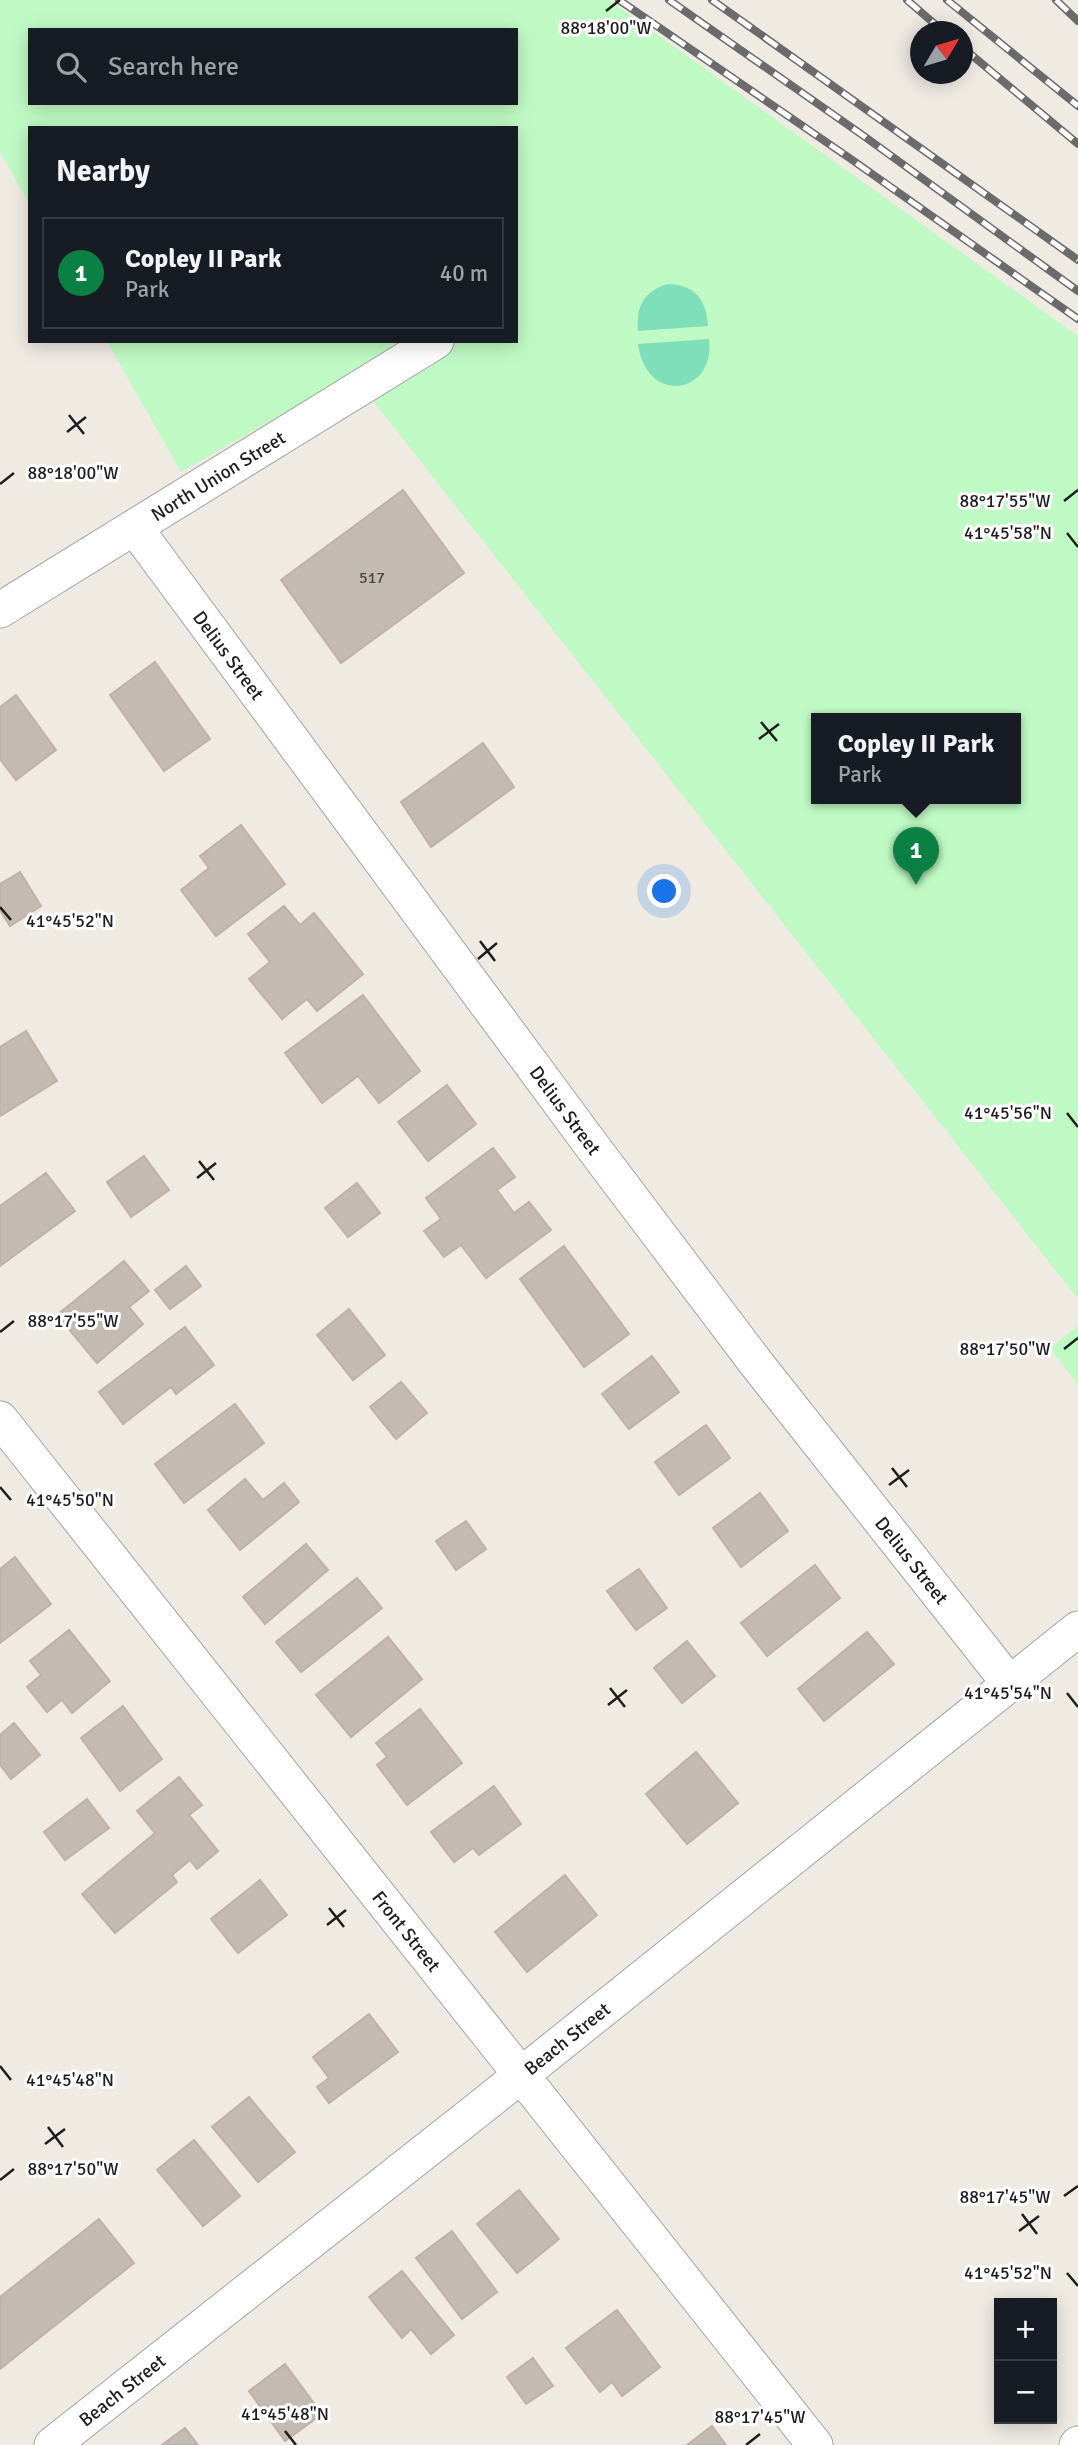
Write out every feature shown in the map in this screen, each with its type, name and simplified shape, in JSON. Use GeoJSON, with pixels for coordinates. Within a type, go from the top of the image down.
{"type":"FeatureCollection","features":[{"type":"Feature","properties":{"kind":"street","name":"North Union Street"},"geometry":{"type":"LineString","coordinates":[[0,610],[433,343]]}},
{"type":"Feature","properties":{"kind":"street","name":"Delius Street"},"geometry":{"type":"LineString","coordinates":[[135,528],[756,1363],[1010,1684]]}},
{"type":"Feature","properties":{"kind":"street","name":"Front Street"},"geometry":{"type":"LineString","coordinates":[[0,1419],[815,2445]]}},
{"type":"Feature","properties":{"kind":"street","name":"Beach Street"},"geometry":{"type":"LineString","coordinates":[[52,2445],[521,2075],[1078,1629]]}},
{"type":"Feature","properties":{"kind":"green space"},"geometry":{"type":"Polygon","coordinates":[[[0,0],[609,0],[1078,336],[1078,1299],[352,374],[181,472],[108,343],[518,343],[518,126],[28,126],[28,201],[0,152],[0,0]]]}},
{"type":"Feature","properties":{"kind":"green space"},"geometry":{"type":"Polygon","coordinates":[[[668,284],[685,287],[697,295],[705,308],[708,326],[638,331],[638,315],[643,301],[652,291],[668,284]]]}},
{"type":"Feature","properties":{"kind":"green space"},"geometry":{"type":"Polygon","coordinates":[[[709,339],[708,358],[702,372],[692,382],[679,386],[666,384],[653,377],[644,364],[638,344],[709,339]]]}},
{"type":"Feature","properties":{"kind":"green space"},"geometry":{"type":"Polygon","coordinates":[[[1078,1326],[1078,1385],[1050,1348],[1078,1326]]]}},
{"type":"Feature","properties":{"kind":"building"},"geometry":{"type":"Polygon","coordinates":[[[403,490],[464,573],[341,663],[281,580],[403,490]]]}},
{"type":"Feature","properties":{"kind":"building"},"geometry":{"type":"Polygon","coordinates":[[[155,662],[210,739],[164,771],[110,695],[155,662]]]}},
{"type":"Feature","properties":{"kind":"building"},"geometry":{"type":"Polygon","coordinates":[[[16,695],[56,750],[16,780],[0,759],[0,707],[16,695]]]}},
{"type":"Feature","properties":{"kind":"building"},"geometry":{"type":"Polygon","coordinates":[[[483,743],[514,787],[431,847],[401,802],[483,743]]]}},
{"type":"Feature","properties":{"kind":"building"},"geometry":{"type":"Polygon","coordinates":[[[241,825],[285,884],[216,936],[181,890],[209,868],[200,856],[241,825]]]}},
{"type":"Feature","properties":{"kind":"building"},"geometry":{"type":"Polygon","coordinates":[[[20,872],[41,906],[10,926],[0,910],[0,884],[20,872]]]}},
{"type":"Feature","properties":{"kind":"building"},"geometry":{"type":"Polygon","coordinates":[[[284,906],[300,925],[314,913],[363,974],[317,1011],[307,999],[282,1019],[249,979],[270,962],[248,934],[284,906]]]}},
{"type":"Feature","properties":{"kind":"building"},"geometry":{"type":"Polygon","coordinates":[[[363,995],[420,1071],[379,1103],[358,1076],[322,1103],[285,1053],[363,995]]]}},
{"type":"Feature","properties":{"kind":"building"},"geometry":{"type":"Polygon","coordinates":[[[26,1031],[57,1081],[0,1116],[0,1047],[26,1031]]]}},
{"type":"Feature","properties":{"kind":"building"},"geometry":{"type":"Polygon","coordinates":[[[447,1085],[476,1124],[428,1161],[398,1122],[447,1085]]]}},
{"type":"Feature","properties":{"kind":"building"},"geometry":{"type":"Polygon","coordinates":[[[493,1148],[515,1177],[497,1190],[514,1213],[529,1202],[551,1230],[486,1278],[461,1245],[444,1257],[424,1231],[441,1219],[426,1198],[493,1148]]]}},
{"type":"Feature","properties":{"kind":"building"},"geometry":{"type":"Polygon","coordinates":[[[144,1156],[169,1190],[131,1217],[107,1182],[144,1156]]]}},
{"type":"Feature","properties":{"kind":"building"},"geometry":{"type":"Polygon","coordinates":[[[46,1173],[75,1211],[0,1266],[0,1206],[46,1173]]]}},
{"type":"Feature","properties":{"kind":"building"},"geometry":{"type":"Polygon","coordinates":[[[357,1183],[380,1213],[348,1237],[325,1208],[357,1183]]]}},
{"type":"Feature","properties":{"kind":"building"},"geometry":{"type":"Polygon","coordinates":[[[564,1246],[629,1334],[584,1367],[520,1279],[564,1246]]]}},
{"type":"Feature","properties":{"kind":"building"},"geometry":{"type":"Polygon","coordinates":[[[124,1261],[149,1291],[129,1307],[143,1324],[97,1363],[57,1315],[124,1261]]]}},
{"type":"Feature","properties":{"kind":"building"},"geometry":{"type":"Polygon","coordinates":[[[186,1266],[201,1286],[170,1309],[155,1290],[186,1266]]]}},
{"type":"Feature","properties":{"kind":"building"},"geometry":{"type":"Polygon","coordinates":[[[349,1309],[385,1355],[353,1380],[317,1335],[349,1309]]]}},
{"type":"Feature","properties":{"kind":"building"},"geometry":{"type":"Polygon","coordinates":[[[185,1327],[214,1365],[176,1394],[171,1387],[123,1424],[99,1392],[185,1327]]]}},
{"type":"Feature","properties":{"kind":"building"},"geometry":{"type":"Polygon","coordinates":[[[652,1356],[679,1392],[629,1429],[602,1394],[652,1356]]]}},
{"type":"Feature","properties":{"kind":"building"},"geometry":{"type":"Polygon","coordinates":[[[401,1382],[427,1413],[396,1439],[370,1407],[401,1382]]]}},
{"type":"Feature","properties":{"kind":"building"},"geometry":{"type":"Polygon","coordinates":[[[235,1404],[264,1443],[184,1503],[155,1464],[235,1404]]]}},
{"type":"Feature","properties":{"kind":"building"},"geometry":{"type":"Polygon","coordinates":[[[706,1425],[730,1458],[679,1495],[655,1462],[706,1425]]]}},
{"type":"Feature","properties":{"kind":"building"},"geometry":{"type":"Polygon","coordinates":[[[245,1479],[263,1500],[284,1483],[299,1502],[240,1550],[208,1510],[245,1479]]]}},
{"type":"Feature","properties":{"kind":"building"},"geometry":{"type":"Polygon","coordinates":[[[760,1493],[788,1531],[741,1567],[713,1528],[760,1493]]]}},
{"type":"Feature","properties":{"kind":"building"},"geometry":{"type":"Polygon","coordinates":[[[466,1521],[486,1549],[456,1570],[436,1541],[466,1521]]]}},
{"type":"Feature","properties":{"kind":"building"},"geometry":{"type":"Polygon","coordinates":[[[306,1544],[328,1570],[265,1624],[243,1597],[306,1544]]]}},
{"type":"Feature","properties":{"kind":"building"},"geometry":{"type":"Polygon","coordinates":[[[15,1557],[51,1604],[0,1643],[0,1569],[15,1557]]]}},
{"type":"Feature","properties":{"kind":"building"},"geometry":{"type":"Polygon","coordinates":[[[815,1565],[840,1598],[767,1656],[741,1623],[815,1565]]]}},
{"type":"Feature","properties":{"kind":"building"},"geometry":{"type":"Polygon","coordinates":[[[639,1569],[667,1608],[636,1630],[607,1591],[639,1569]]]}},
{"type":"Feature","properties":{"kind":"building"},"geometry":{"type":"Polygon","coordinates":[[[357,1578],[382,1608],[301,1672],[276,1642],[357,1578]]]}},
{"type":"Feature","properties":{"kind":"building"},"geometry":{"type":"Polygon","coordinates":[[[69,1630],[110,1681],[72,1713],[62,1700],[47,1712],[27,1687],[41,1675],[30,1661],[69,1630]]]}},
{"type":"Feature","properties":{"kind":"building"},"geometry":{"type":"Polygon","coordinates":[[[867,1632],[894,1664],[824,1721],[798,1689],[867,1632]]]}},
{"type":"Feature","properties":{"kind":"building"},"geometry":{"type":"Polygon","coordinates":[[[388,1637],[422,1679],[351,1737],[316,1695],[388,1637]]]}},
{"type":"Feature","properties":{"kind":"building"},"geometry":{"type":"Polygon","coordinates":[[[687,1641],[715,1676],[682,1703],[654,1668],[687,1641]]]}},
{"type":"Feature","properties":{"kind":"building"},"geometry":{"type":"Polygon","coordinates":[[[123,1706],[162,1759],[120,1791],[81,1738],[123,1706]]]}},
{"type":"Feature","properties":{"kind":"building"},"geometry":{"type":"Polygon","coordinates":[[[420,1709],[462,1763],[407,1805],[377,1765],[387,1757],[376,1743],[420,1709]]]}},
{"type":"Feature","properties":{"kind":"building"},"geometry":{"type":"Polygon","coordinates":[[[14,1723],[40,1755],[11,1779],[0,1765],[0,1735],[14,1723]]]}},
{"type":"Feature","properties":{"kind":"building"},"geometry":{"type":"Polygon","coordinates":[[[696,1752],[738,1803],[687,1844],[646,1794],[696,1752]]]}},
{"type":"Feature","properties":{"kind":"building"},"geometry":{"type":"Polygon","coordinates":[[[179,1777],[202,1805],[189,1815],[218,1851],[197,1869],[190,1860],[172,1875],[177,1882],[115,1933],[82,1894],[155,1833],[137,1811],[179,1777]]]}},
{"type":"Feature","properties":{"kind":"building"},"geometry":{"type":"Polygon","coordinates":[[[494,1786],[521,1824],[479,1855],[473,1848],[454,1862],[431,1832],[494,1786]]]}},
{"type":"Feature","properties":{"kind":"building"},"geometry":{"type":"Polygon","coordinates":[[[87,1799],[109,1828],[65,1860],[44,1832],[87,1799]]]}},
{"type":"Feature","properties":{"kind":"building"},"geometry":{"type":"Polygon","coordinates":[[[565,1875],[597,1915],[527,1972],[495,1932],[565,1875]]]}},
{"type":"Feature","properties":{"kind":"building"},"geometry":{"type":"Polygon","coordinates":[[[260,1880],[287,1915],[238,1953],[211,1919],[260,1880]]]}},
{"type":"Feature","properties":{"kind":"building"},"geometry":{"type":"Polygon","coordinates":[[[369,2014],[398,2052],[329,2103],[317,2087],[329,2078],[313,2057],[369,2014]]]}},
{"type":"Feature","properties":{"kind":"building"},"geometry":{"type":"Polygon","coordinates":[[[249,2097],[295,2152],[258,2182],[212,2127],[249,2097]]]}},
{"type":"Feature","properties":{"kind":"building"},"geometry":{"type":"Polygon","coordinates":[[[194,2140],[240,2196],[203,2226],[157,2170],[194,2140]]]}},
{"type":"Feature","properties":{"kind":"building"},"geometry":{"type":"Polygon","coordinates":[[[519,2190],[559,2239],[517,2273],[477,2224],[519,2190]]]}},
{"type":"Feature","properties":{"kind":"building"},"geometry":{"type":"Polygon","coordinates":[[[99,2219],[134,2263],[0,2369],[0,2297],[99,2219]]]}},
{"type":"Feature","properties":{"kind":"building"},"geometry":{"type":"Polygon","coordinates":[[[452,2231],[497,2292],[462,2319],[416,2258],[452,2231]]]}},
{"type":"Feature","properties":{"kind":"building"},"geometry":{"type":"Polygon","coordinates":[[[402,2271],[454,2335],[431,2354],[411,2329],[402,2338],[369,2297],[402,2271]]]}},
{"type":"Feature","properties":{"kind":"building"},"geometry":{"type":"Polygon","coordinates":[[[617,2310],[660,2367],[622,2396],[612,2382],[600,2392],[566,2348],[617,2310]]]}},
{"type":"Feature","properties":{"kind":"building"},"geometry":{"type":"Polygon","coordinates":[[[533,2358],[553,2386],[526,2404],[507,2377],[533,2358]]]}},
{"type":"Feature","properties":{"kind":"building"},"geometry":{"type":"Polygon","coordinates":[[[285,2364],[322,2414],[285,2441],[249,2391],[285,2364]]]}},
{"type":"Feature","properties":{"kind":"building"},"geometry":{"type":"Polygon","coordinates":[[[712,2426],[726,2445],[687,2445],[712,2426]]]}},
{"type":"Feature","properties":{"kind":"building"},"geometry":{"type":"Polygon","coordinates":[[[185,2428],[198,2445],[162,2445],[185,2428]]]}},
{"type":"Feature","properties":{"kind":"railway"},"geometry":{"type":"LineString","coordinates":[[619,0],[1078,319]]}},
{"type":"Feature","properties":{"kind":"railway"},"geometry":{"type":"LineString","coordinates":[[669,0],[861,134],[1078,291]]}},
{"type":"Feature","properties":{"kind":"railway"},"geometry":{"type":"LineString","coordinates":[[712,0],[1078,260]]}},
{"type":"Feature","properties":{"kind":"railway"},"geometry":{"type":"LineString","coordinates":[[907,0],[931,21]]}},
{"type":"Feature","properties":{"kind":"railway"},"geometry":{"type":"LineString","coordinates":[[947,0],[1078,106]]}},
{"type":"Feature","properties":{"kind":"railway"},"geometry":{"type":"LineString","coordinates":[[1056,0],[1078,21]]}},
{"type":"Feature","properties":{"kind":"railway"},"geometry":{"type":"LineString","coordinates":[[973,56],[1078,144]]}},
{"type":"Feature","properties":{"kind":"place","name":"Copley II Park"},"geometry":{"type":"Point","coordinates":[916,885]}}]}
